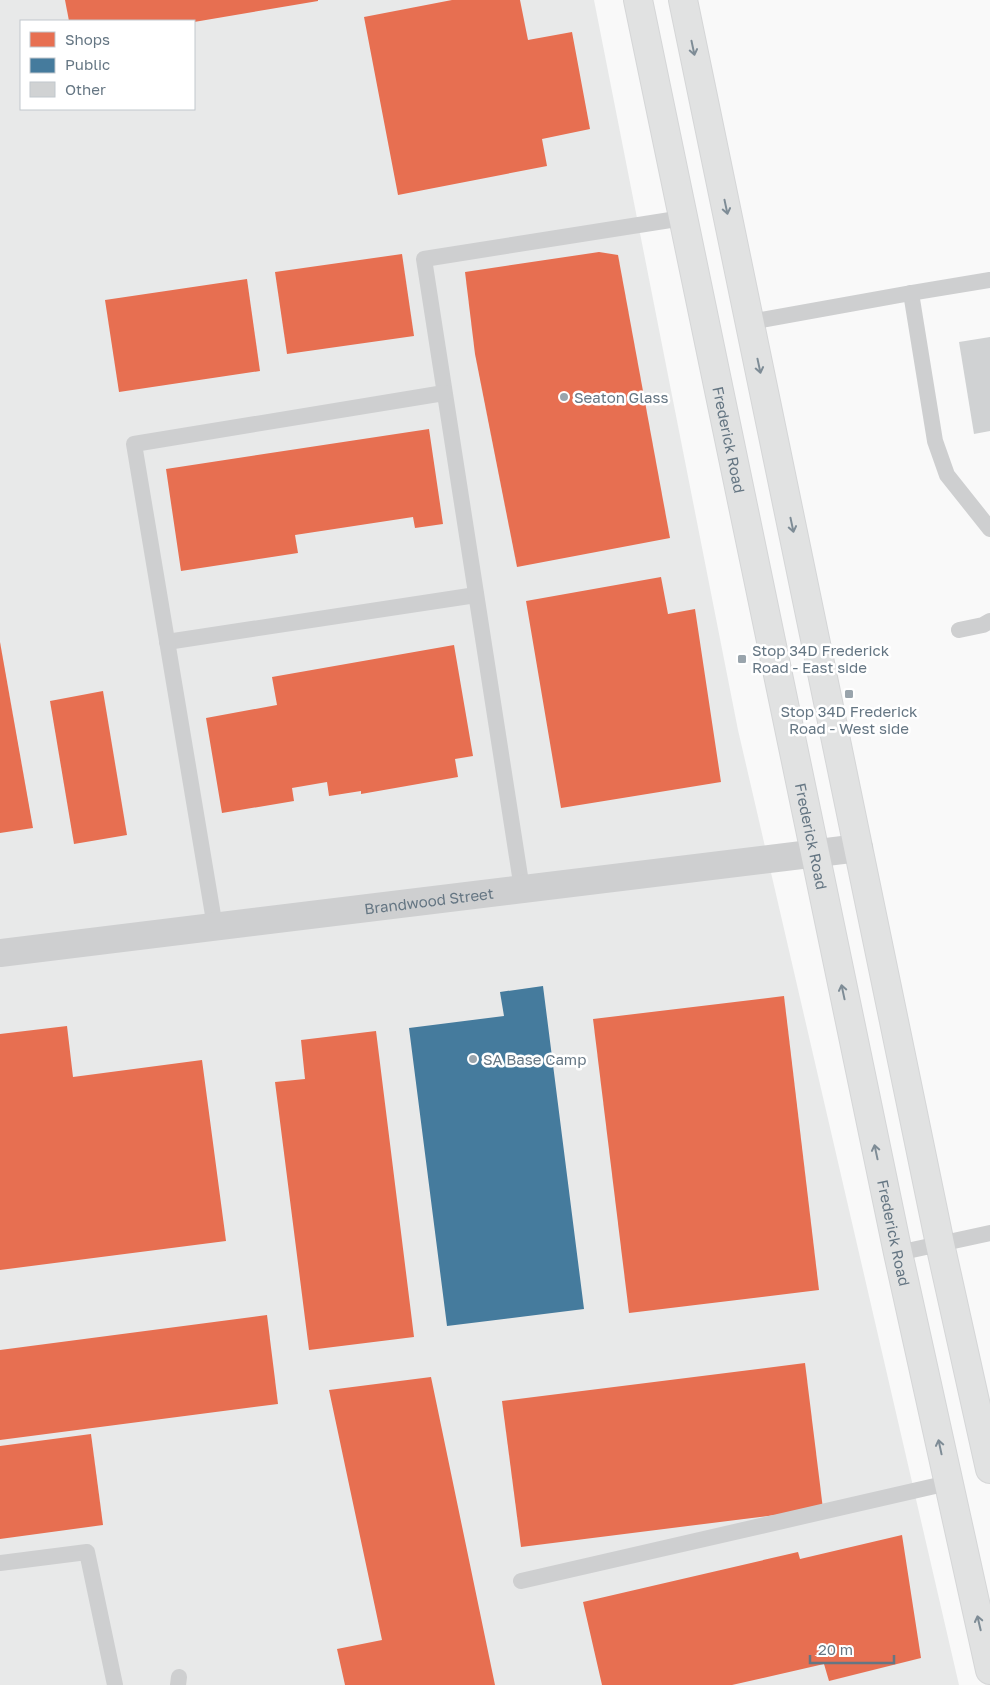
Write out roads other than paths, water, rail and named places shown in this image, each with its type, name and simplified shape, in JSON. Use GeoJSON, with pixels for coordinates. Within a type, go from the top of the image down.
{"type":"FeatureCollection","features":[{"type":"Feature","properties":{"kind":"main road","name":"Frederick Road"},"geometry":{"type":"LineString","coordinates":[[638,0],[898,1253],[990,1670]]}},
{"type":"Feature","properties":{"kind":"main road"},"geometry":{"type":"LineString","coordinates":[[683,0],[940,1244],[990,1469]]}},
{"type":"Feature","properties":{"kind":"street","name":"Brandwood Street"},"geometry":{"type":"LineString","coordinates":[[0,952],[859,848]]}},
{"type":"Feature","properties":{"kind":"lane"},"geometry":{"type":"LineString","coordinates":[[522,889],[424,259],[683,218]]}},
{"type":"Feature","properties":{"kind":"lane"},"geometry":{"type":"LineString","coordinates":[[750,322],[990,280]]}},
{"type":"Feature","properties":{"kind":"lane"},"geometry":{"type":"LineString","coordinates":[[911,293],[935,441],[947,475],[990,529]]}},
{"type":"Feature","properties":{"kind":"lane"},"geometry":{"type":"LineString","coordinates":[[215,927],[134,444],[444,393]]}},
{"type":"Feature","properties":{"kind":"lane"},"geometry":{"type":"LineString","coordinates":[[167,642],[476,596]]}},
{"type":"Feature","properties":{"kind":"lane"},"geometry":{"type":"LineString","coordinates":[[959,630],[983,625],[990,621]]}},
{"type":"Feature","properties":{"kind":"lane"},"geometry":{"type":"LineString","coordinates":[[898,1253],[990,1234]]}},
{"type":"Feature","properties":{"kind":"lane"},"geometry":{"type":"LineString","coordinates":[[521,1580],[948,1483]]}},
{"type":"Feature","properties":{"kind":"lane"},"geometry":{"type":"LineString","coordinates":[[0,1563],[87,1552],[115,1685]]}},
{"type":"Feature","properties":{"kind":"place","name":"Seaton Glass"},"geometry":{"type":"Point","coordinates":[564,397]}},
{"type":"Feature","properties":{"kind":"place","name":"Stop 34D Frederick Road - East side"},"geometry":{"type":"Point","coordinates":[742,659]}},
{"type":"Feature","properties":{"kind":"place","name":"Stop 34D Frederick Road - West side"},"geometry":{"type":"Point","coordinates":[849,694]}},
{"type":"Feature","properties":{"kind":"place","name":"SA Base Camp"},"geometry":{"type":"Point","coordinates":[473,1059]}}]}
